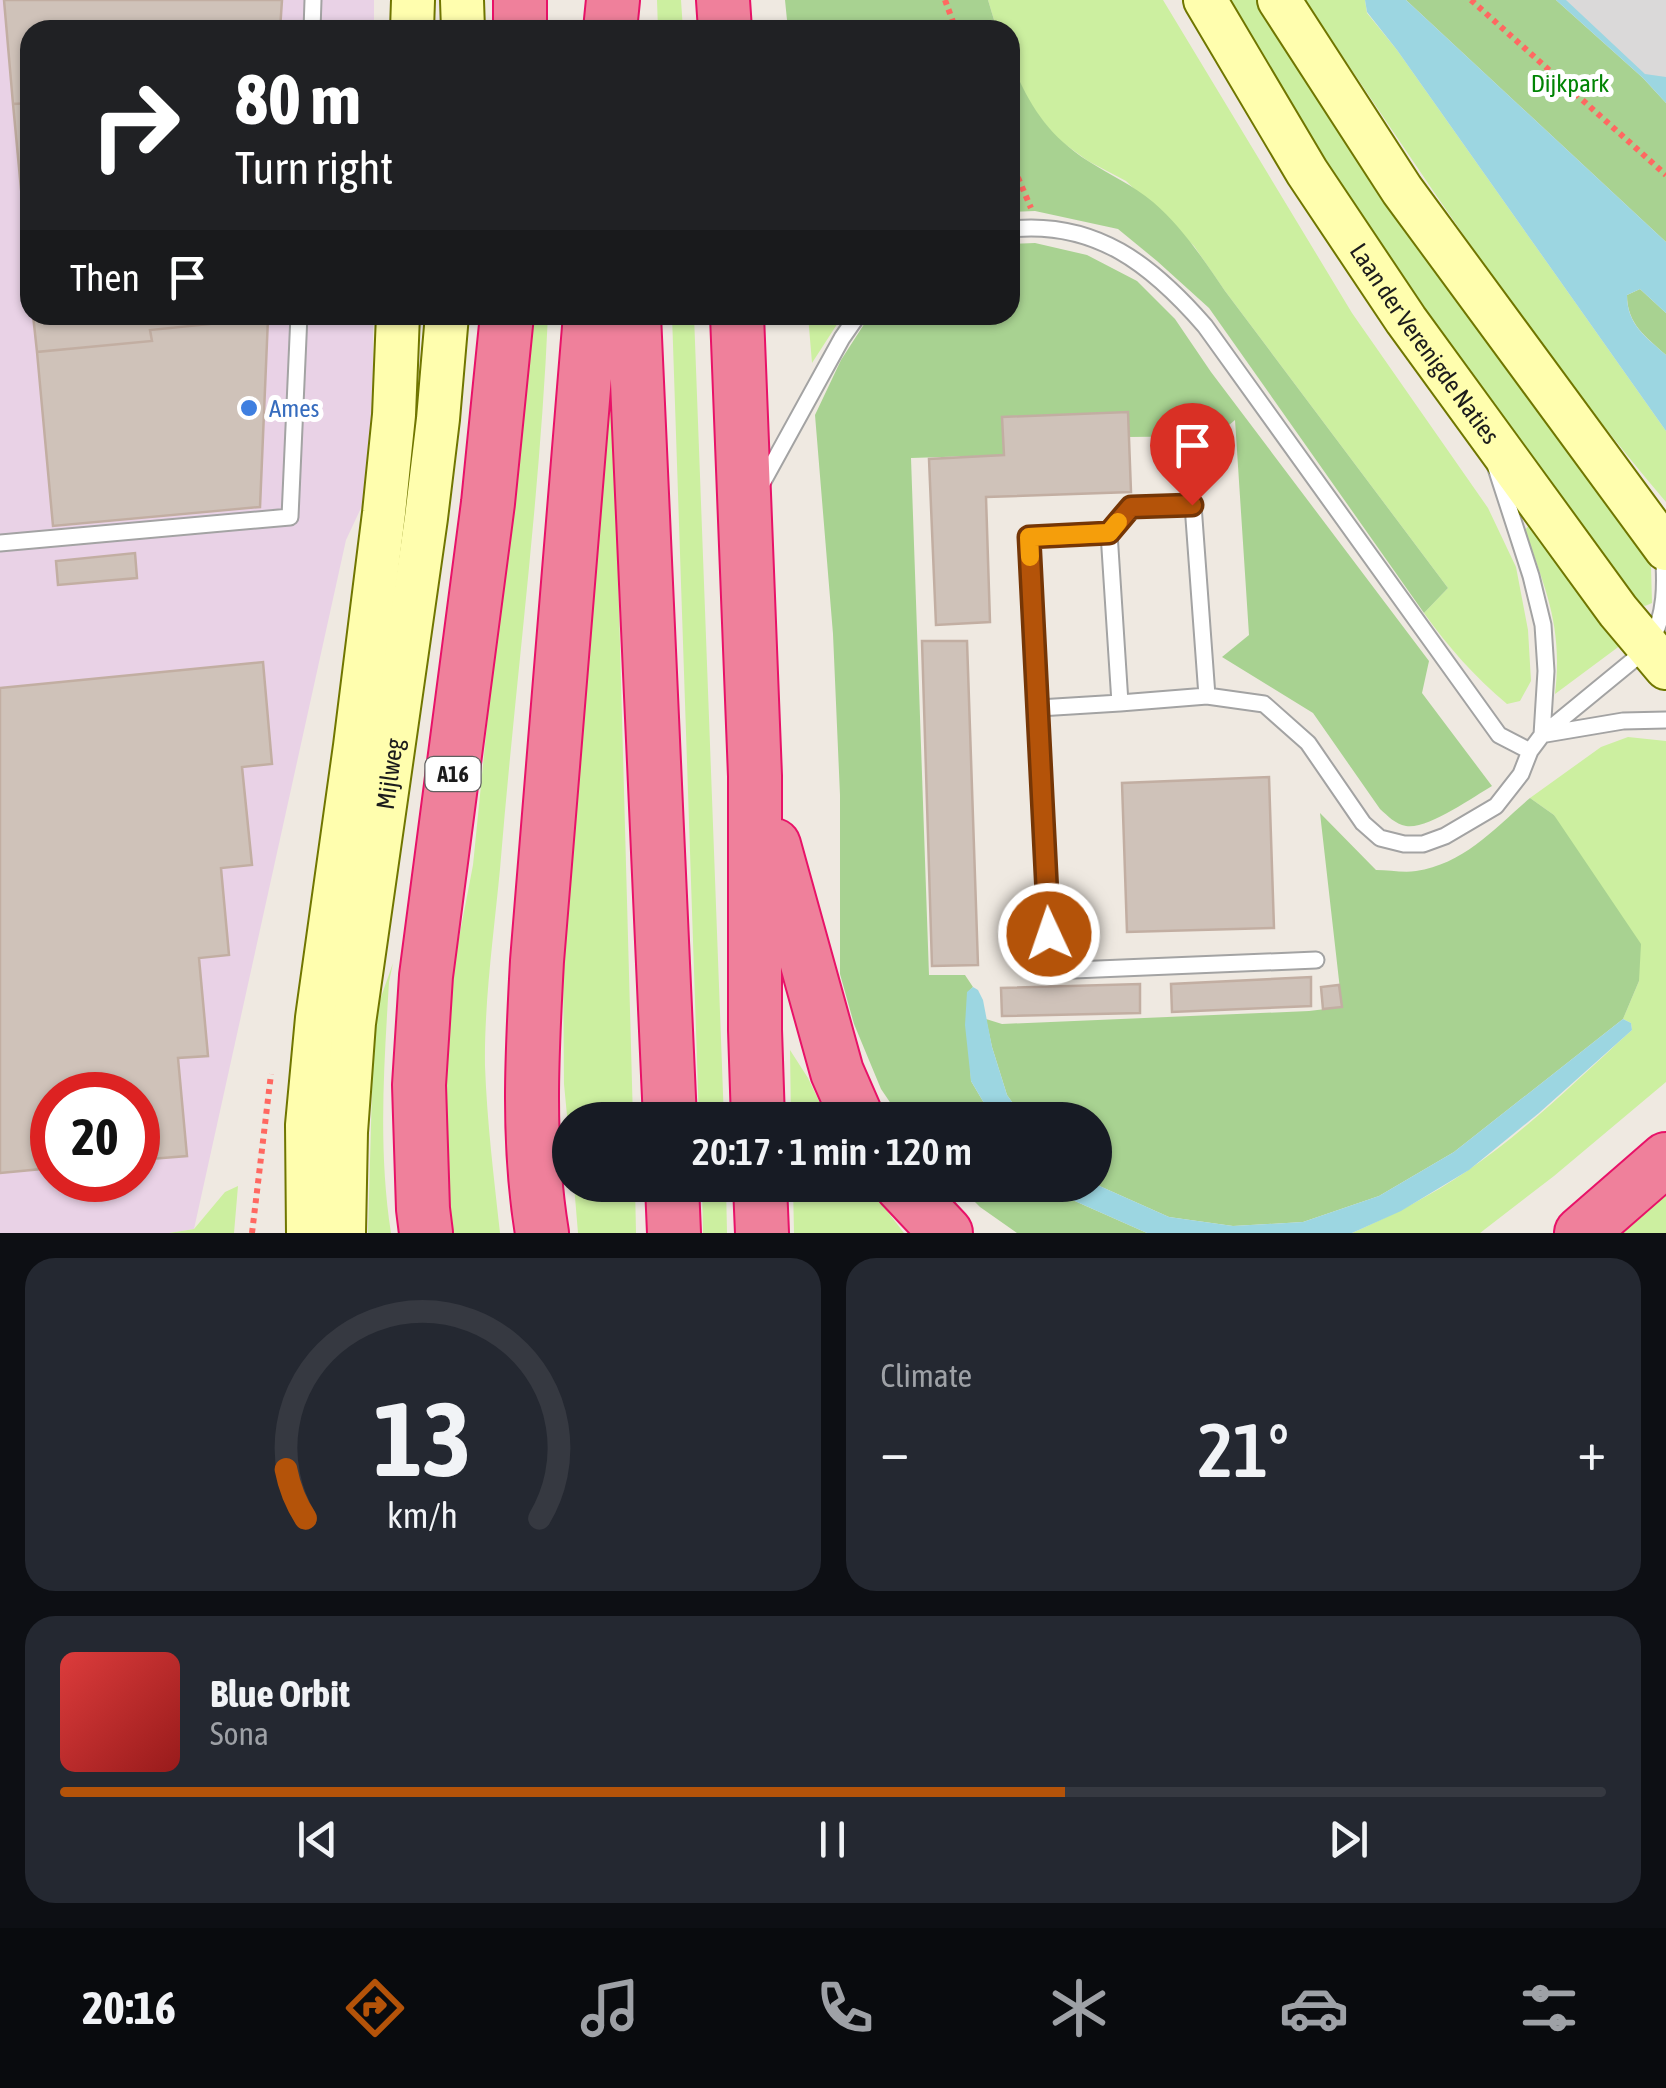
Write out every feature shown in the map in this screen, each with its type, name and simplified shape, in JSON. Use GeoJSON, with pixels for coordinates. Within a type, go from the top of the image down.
{"type":"FeatureCollection","features":[{"type":"Feature","properties":{"kind":"highway","name":"A16"},"geometry":{"type":"LineString","coordinates":[[426,1233],[418,1085],[426,976],[488,504],[506,325]]}},
{"type":"Feature","properties":{"kind":"highway"},"geometry":{"type":"LineString","coordinates":[[542,1233],[531,1129],[533,1030],[589,325]]}},
{"type":"Feature","properties":{"kind":"highway"},"geometry":{"type":"LineString","coordinates":[[634,325],[669,1102]]}},
{"type":"Feature","properties":{"kind":"highway"},"geometry":{"type":"LineString","coordinates":[[737,325],[756,776],[757,1102]]}},
{"type":"Feature","properties":{"kind":"highway"},"geometry":{"type":"LineString","coordinates":[[756,776],[827,1038],[850,1102]]}},
{"type":"Feature","properties":{"kind":"highway"},"geometry":{"type":"LineString","coordinates":[[1581,1233],[1666,1160]]}},
{"type":"Feature","properties":{"kind":"highway"},"geometry":{"type":"LineString","coordinates":[[673,1202],[674,1233]]}},
{"type":"Feature","properties":{"kind":"highway"},"geometry":{"type":"LineString","coordinates":[[761,1202],[762,1233]]}},
{"type":"Feature","properties":{"kind":"highway"},"geometry":{"type":"LineString","coordinates":[[917,1202],[946,1233]]}},
{"type":"Feature","properties":{"kind":"main road","name":"Laan der Verenigde Naties"},"geometry":{"type":"LineString","coordinates":[[1205,0],[1307,172],[1406,320],[1618,611],[1660,652]]}},
{"type":"Feature","properties":{"kind":"main road"},"geometry":{"type":"LineString","coordinates":[[1279,0],[1402,190],[1664,547]]}},
{"type":"Feature","properties":{"kind":"main road","name":"Mijlweg"},"geometry":{"type":"LineString","coordinates":[[308,1233],[307,1125],[317,1018],[384,514],[398,325]]}},
{"type":"Feature","properties":{"kind":"main road","name":"Mijlweg"},"geometry":{"type":"LineString","coordinates":[[344,1233],[354,1023],[426,518],[446,325]]}},
{"type":"Feature","properties":{"kind":"lane"},"geometry":{"type":"LineString","coordinates":[[731,15],[735,0]]}},
{"type":"Feature","properties":{"kind":"lane"},"geometry":{"type":"LineString","coordinates":[[1020,229],[1068,230],[1118,250],[1142,264],[1176,293],[1205,326],[1500,735],[1530,750]]}},
{"type":"Feature","properties":{"kind":"lane"},"geometry":{"type":"LineString","coordinates":[[0,543],[290,517],[299,325]]}},
{"type":"Feature","properties":{"kind":"lane"},"geometry":{"type":"LineString","coordinates":[[746,513],[851,325]]}},
{"type":"Feature","properties":{"kind":"lane"},"geometry":{"type":"LineString","coordinates":[[1485,431],[1543,625],[1546,671],[1542,735]]}},
{"type":"Feature","properties":{"kind":"lane"},"geometry":{"type":"LineString","coordinates":[[1120,703],[1109,533],[1131,507],[1192,505],[1207,696]]}},
{"type":"Feature","properties":{"kind":"lane"},"geometry":{"type":"LineString","coordinates":[[1109,533],[1029,537],[1050,971],[1316,960]]}},
{"type":"Feature","properties":{"kind":"lane"},"geometry":{"type":"LineString","coordinates":[[1040,708],[1207,696],[1264,704],[1308,743],[1363,823],[1380,838],[1422,844],[1445,836],[1496,806],[1521,774],[1530,750],[1542,735],[1660,652],[1666,579],[1664,547]]}},
{"type":"Feature","properties":{"kind":"lane"},"geometry":{"type":"LineString","coordinates":[[1542,735],[1623,720],[1666,720]]}},
{"type":"Feature","properties":{"kind":"path"},"geometry":{"type":"LineString","coordinates":[[1472,0],[1666,175]]}},
{"type":"Feature","properties":{"kind":"path"},"geometry":{"type":"LineString","coordinates":[[1020,183],[1039,228]]}},
{"type":"Feature","properties":{"kind":"shaded area"},"geometry":{"type":"Polygon","coordinates":[[[0,0],[374,0],[374,20],[20,20],[20,325],[373,325],[373,494],[361,508],[346,540],[194,1229],[169,1233],[0,1233],[0,0]]]}},
{"type":"Feature","properties":{"kind":"shaded area"},"geometry":{"type":"Polygon","coordinates":[[[1561,0],[1666,0],[1666,97],[1561,0]]]}},
{"type":"Feature","properties":{"kind":"green space"},"geometry":{"type":"Polygon","coordinates":[[[657,0],[681,0],[682,20],[658,20],[657,0]]]}},
{"type":"Feature","properties":{"kind":"green space"},"geometry":{"type":"Polygon","coordinates":[[[785,0],[988,0],[994,20],[787,20],[785,0]]]}},
{"type":"Feature","properties":{"kind":"green space"},"geometry":{"type":"Polygon","coordinates":[[[988,0],[1163,0],[1352,313],[1488,508],[1516,567],[1528,630],[1531,681],[1520,701],[1507,704],[1495,694],[1424,613],[1448,588],[1194,246],[1126,181],[1088,161],[1055,137],[1027,100],[1020,84],[1020,20],[994,20],[988,0]]]}},
{"type":"Feature","properties":{"kind":"green space"},"geometry":{"type":"Polygon","coordinates":[[[1229,0],[1259,0],[1643,543],[1651,567],[1652,603],[1645,606],[1635,601],[1376,244],[1229,0]]]}},
{"type":"Feature","properties":{"kind":"green space"},"geometry":{"type":"Polygon","coordinates":[[[1305,0],[1365,0],[1367,13],[1666,431],[1666,502],[1523,319],[1305,0]]]}},
{"type":"Feature","properties":{"kind":"green space","name":"Dijkpark"},"geometry":{"type":"Polygon","coordinates":[[[1406,0],[1556,0],[1643,78],[1666,103],[1666,242],[1406,0]]]}},
{"type":"Feature","properties":{"kind":"green space"},"geometry":{"type":"Polygon","coordinates":[[[1020,82],[1061,140],[1145,196],[1192,244],[1448,588],[1424,613],[1209,308],[1118,229],[1035,211],[1020,212],[1020,82]]]}},
{"type":"Feature","properties":{"kind":"green space"},"geometry":{"type":"Polygon","coordinates":[[[1035,243],[1087,255],[1137,281],[1175,319],[1429,661],[1422,693],[1492,786],[1426,823],[1398,823],[1380,809],[1313,713],[1222,657],[1249,635],[1235,420],[1216,436],[1129,437],[1004,455],[911,458],[929,975],[965,975],[973,987],[967,993],[971,1081],[983,1102],[890,1102],[854,1024],[840,974],[840,795],[833,634],[815,415],[841,360],[864,325],[1020,325],[1020,244],[1035,243]]]}},
{"type":"Feature","properties":{"kind":"green space"},"geometry":{"type":"Polygon","coordinates":[[[1640,289],[1666,313],[1666,355],[1639,329],[1630,314],[1627,295],[1640,289]]]}},
{"type":"Feature","properties":{"kind":"green space"},"geometry":{"type":"Polygon","coordinates":[[[527,325],[547,325],[485,1042],[487,1108],[500,1233],[450,1233],[440,1177],[444,1016],[473,865],[527,325]]]}},
{"type":"Feature","properties":{"kind":"green space"},"geometry":{"type":"Polygon","coordinates":[[[611,325],[633,1102],[566,1102],[563,955],[611,325]]]}},
{"type":"Feature","properties":{"kind":"green space"},"geometry":{"type":"Polygon","coordinates":[[[672,325],[694,325],[723,1102],[698,1102],[672,325]]]}},
{"type":"Feature","properties":{"kind":"green space"},"geometry":{"type":"Polygon","coordinates":[[[809,325],[837,325],[812,363],[809,325]]]}},
{"type":"Feature","properties":{"kind":"green space"},"geometry":{"type":"Polygon","coordinates":[[[1531,523],[1625,642],[1555,694],[1555,629],[1525,530],[1531,523]]]}},
{"type":"Feature","properties":{"kind":"green space"},"geometry":{"type":"Polygon","coordinates":[[[1628,737],[1666,741],[1666,1082],[1480,1233],[1352,1233],[1425,1197],[1489,1155],[1552,1104],[1632,1030],[1631,1023],[1623,1019],[1639,981],[1554,815],[1530,798],[1601,747],[1628,737]]]}},
{"type":"Feature","properties":{"kind":"green space"},"geometry":{"type":"Polygon","coordinates":[[[1530,798],[1554,815],[1641,944],[1639,981],[1623,1019],[1454,1152],[1379,1196],[1303,1222],[1233,1226],[1169,1217],[1112,1192],[1112,1102],[1012,1102],[1007,1095],[986,1019],[1002,1024],[1342,1007],[1320,813],[1376,870],[1411,872],[1433,867],[1464,853],[1530,798]]]}},
{"type":"Feature","properties":{"kind":"green space"},"geometry":{"type":"Polygon","coordinates":[[[393,963],[383,1108],[384,1171],[391,1233],[368,1233],[374,1017],[393,963]]]}},
{"type":"Feature","properties":{"kind":"green space"},"geometry":{"type":"Polygon","coordinates":[[[790,1050],[819,1102],[791,1102],[790,1050]]]}},
{"type":"Feature","properties":{"kind":"green space"},"geometry":{"type":"Polygon","coordinates":[[[1666,1183],[1666,1233],[1609,1233],[1666,1183]]]}},
{"type":"Feature","properties":{"kind":"green space"},"geometry":{"type":"Polygon","coordinates":[[[238,1186],[234,1233],[169,1233],[194,1229],[225,1192],[238,1186]]]}},
{"type":"Feature","properties":{"kind":"green space"},"geometry":{"type":"Polygon","coordinates":[[[575,1202],[635,1202],[636,1233],[578,1233],[575,1202]]]}},
{"type":"Feature","properties":{"kind":"green space"},"geometry":{"type":"Polygon","coordinates":[[[702,1202],[726,1202],[727,1233],[703,1233],[702,1202]]]}},
{"type":"Feature","properties":{"kind":"green space"},"geometry":{"type":"Polygon","coordinates":[[[793,1202],[880,1202],[904,1233],[794,1233],[793,1202]]]}},
{"type":"Feature","properties":{"kind":"green space"},"geometry":{"type":"Polygon","coordinates":[[[975,1202],[1077,1202],[1147,1233],[1017,1233],[975,1202]]]}},
{"type":"Feature","properties":{"kind":"water"},"geometry":{"type":"Polygon","coordinates":[[[1365,0],[1406,0],[1666,242],[1666,313],[1640,289],[1627,295],[1634,322],[1666,355],[1666,431],[1367,12],[1365,0]]]}},
{"type":"Feature","properties":{"kind":"water"},"geometry":{"type":"Polygon","coordinates":[[[1556,0],[1566,0],[1645,74],[1666,77],[1666,103],[1643,78],[1556,0]]]}},
{"type":"Feature","properties":{"kind":"water"},"geometry":{"type":"Polygon","coordinates":[[[973,987],[983,1000],[992,1047],[1012,1102],[983,1102],[971,1081],[965,1025],[967,992],[973,987]]]}},
{"type":"Feature","properties":{"kind":"water"},"geometry":{"type":"Polygon","coordinates":[[[1623,1019],[1631,1023],[1632,1030],[1469,1170],[1401,1211],[1352,1233],[1147,1233],[1077,1202],[1112,1202],[1112,1192],[1169,1217],[1233,1226],[1303,1222],[1379,1196],[1454,1152],[1623,1019]]]}},
{"type":"Feature","properties":{"kind":"building"},"geometry":{"type":"Polygon","coordinates":[[[4,0],[282,0],[281,20],[20,20],[20,104],[13,104],[4,0]]]}},
{"type":"Feature","properties":{"kind":"building"},"geometry":{"type":"Polygon","coordinates":[[[13,104],[20,104],[20,178],[13,104]]]}},
{"type":"Feature","properties":{"kind":"building"},"geometry":{"type":"Polygon","coordinates":[[[34,325],[199,325],[150,330],[152,341],[37,352],[34,325]]]}},
{"type":"Feature","properties":{"kind":"building"},"geometry":{"type":"Polygon","coordinates":[[[268,325],[260,507],[53,526],[37,352],[152,341],[150,330],[268,325]]]}},
{"type":"Feature","properties":{"kind":"building"},"geometry":{"type":"Polygon","coordinates":[[[1128,412],[1131,492],[986,497],[990,622],[936,625],[929,459],[1004,455],[1002,417],[1128,412]]]}},
{"type":"Feature","properties":{"kind":"building"},"geometry":{"type":"Polygon","coordinates":[[[135,553],[137,578],[58,585],[56,561],[135,553]]]}},
{"type":"Feature","properties":{"kind":"building"},"geometry":{"type":"Polygon","coordinates":[[[922,641],[967,641],[978,965],[932,966],[922,641]]]}},
{"type":"Feature","properties":{"kind":"building"},"geometry":{"type":"Polygon","coordinates":[[[263,662],[272,764],[242,767],[252,865],[221,868],[229,955],[199,958],[208,1056],[178,1058],[187,1156],[160,1158],[160,1072],[30,1072],[30,1170],[0,1173],[0,688],[263,662]]]}},
{"type":"Feature","properties":{"kind":"building"},"geometry":{"type":"Polygon","coordinates":[[[1269,777],[1274,928],[1127,932],[1122,783],[1269,777]]]}},
{"type":"Feature","properties":{"kind":"building"},"geometry":{"type":"Polygon","coordinates":[[[1311,977],[1311,1006],[1172,1012],[1171,984],[1311,977]]]}},
{"type":"Feature","properties":{"kind":"building"},"geometry":{"type":"Polygon","coordinates":[[[1140,984],[1140,1013],[1002,1016],[1001,988],[1140,984]]]}},
{"type":"Feature","properties":{"kind":"building"},"geometry":{"type":"Polygon","coordinates":[[[1339,985],[1342,1007],[1323,1009],[1321,987],[1339,985]]]}},
{"type":"Feature","properties":{"kind":"slow traffic"},"geometry":{"type":"LineString","coordinates":[[1030,557],[1029,537],[1109,533],[1118,522]]}},
{"type":"Feature","properties":{"kind":"place","name":"Ames"},"geometry":{"type":"Point","coordinates":[249,408]}},
{"type":"Feature","properties":{"kind":"route"},"geometry":{"type":"LineString","coordinates":[[1049,934],[1029,537],[1109,533],[1131,507],[1192,505]]}}]}
